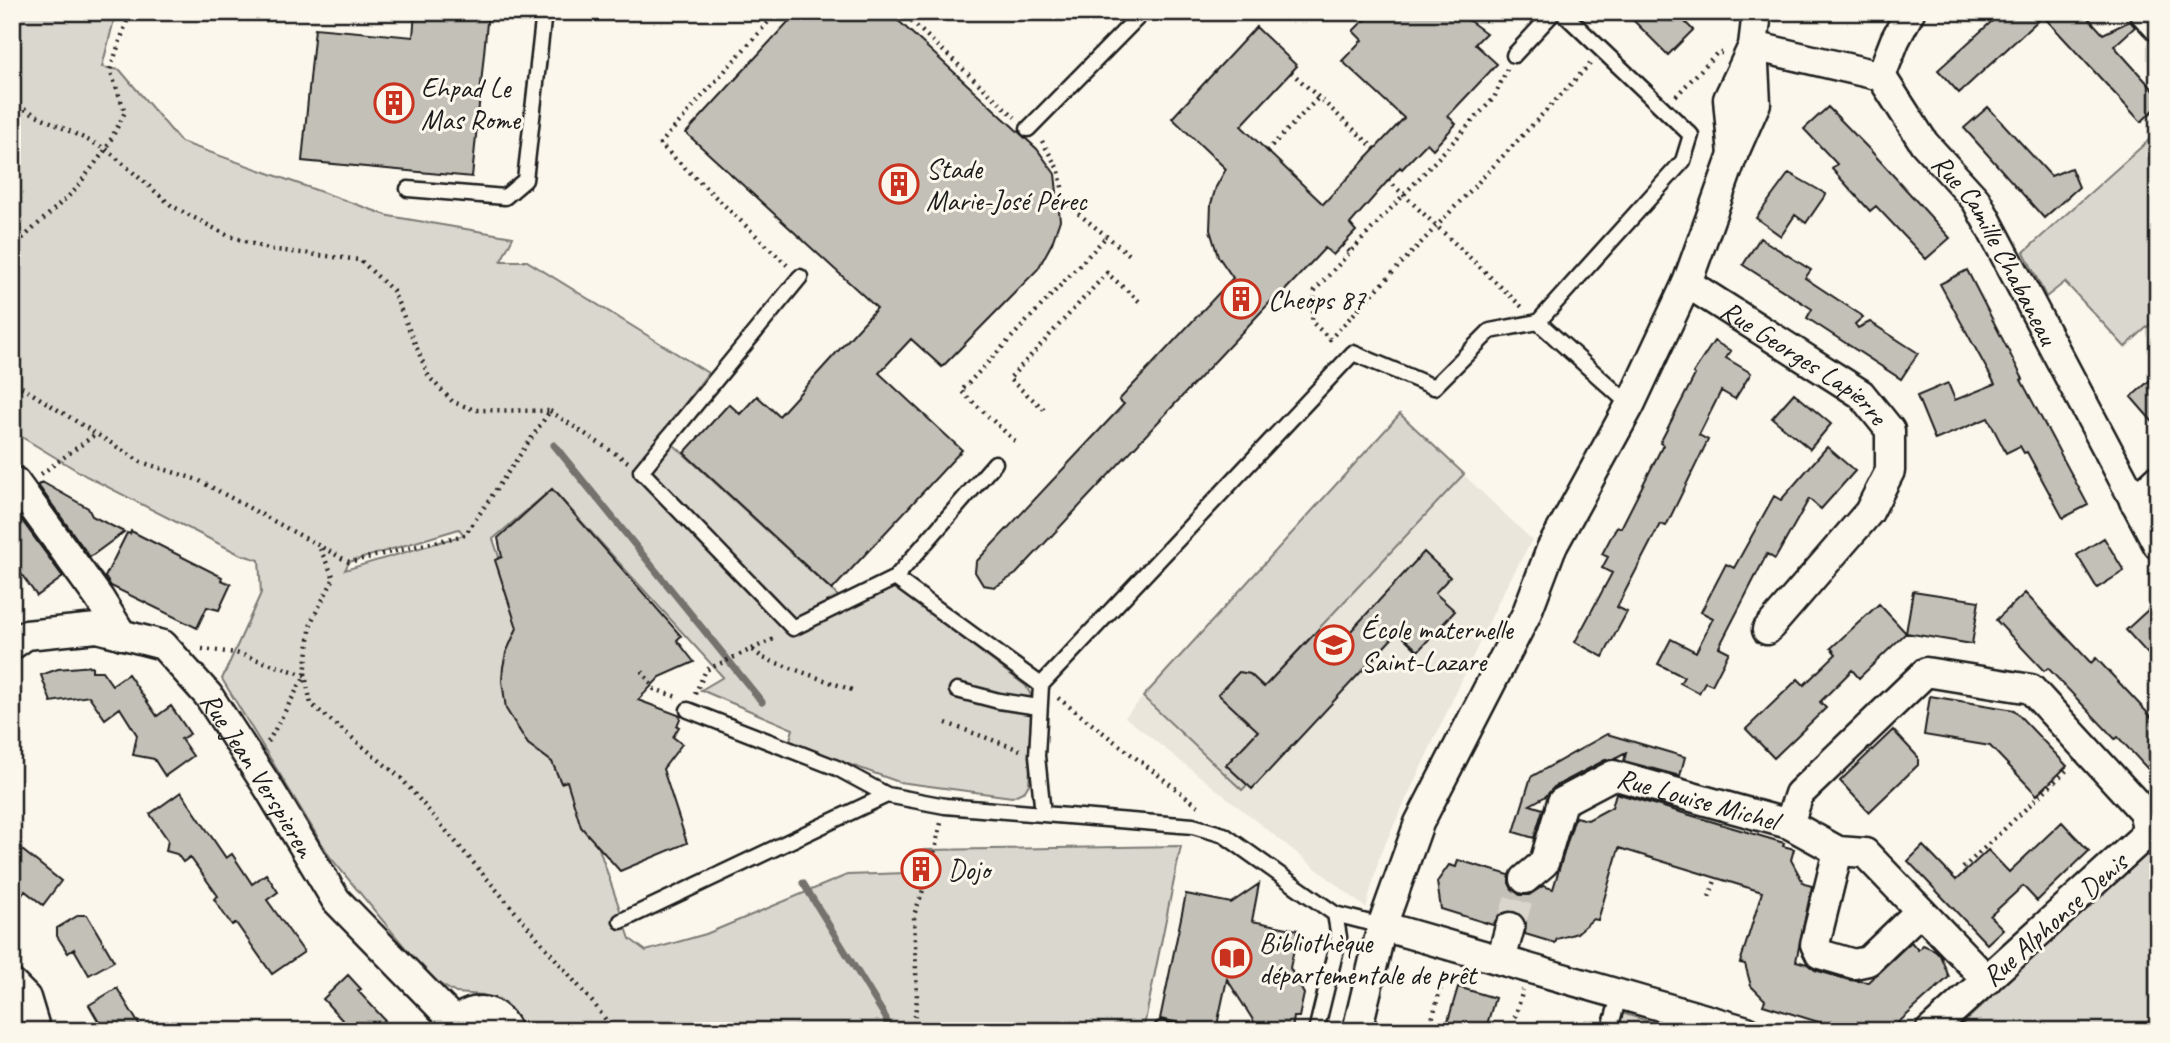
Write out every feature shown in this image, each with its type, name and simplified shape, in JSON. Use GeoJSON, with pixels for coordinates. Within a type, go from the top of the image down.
{"type":"FeatureCollection","features":[{"type":"Feature","properties":{"kind":"street"},"geometry":{"type":"LineString","coordinates":[[1357,1031],[1382,926],[1419,823],[1526,615],[1551,549],[1630,405],[1687,283],[1733,155],[1728,99],[1753,46],[1757,12]]}},
{"type":"Feature","properties":{"kind":"street"},"geometry":{"type":"LineString","coordinates":[[1753,46],[1881,75],[1910,12]]}},
{"type":"Feature","properties":{"kind":"street"},"geometry":{"type":"LineString","coordinates":[[2144,12],[2158,27]]}},
{"type":"Feature","properties":{"kind":"street","name":"Rue Camille Chabaneau"},"geometry":{"type":"LineString","coordinates":[[1881,75],[1924,144],[1976,200],[2158,545]]}},
{"type":"Feature","properties":{"kind":"street","name":"Rue Georges Lapierre"},"geometry":{"type":"LineString","coordinates":[[1687,283],[1861,394],[1890,430],[1890,471],[1869,512],[1767,630]]}},
{"type":"Feature","properties":{"kind":"street"},"geometry":{"type":"LineString","coordinates":[[2134,501],[2158,479]]}},
{"type":"Feature","properties":{"kind":"street"},"geometry":{"type":"LineString","coordinates":[[16,486],[99,598],[122,635]]}},
{"type":"Feature","properties":{"kind":"street"},"geometry":{"type":"LineString","coordinates":[[12,645],[26,635],[97,628],[163,645]]}},
{"type":"Feature","properties":{"kind":"street","name":"Rue Jean Verspieren"},"geometry":{"type":"LineString","coordinates":[[163,645],[208,695],[268,787],[336,900],[452,1026]]}},
{"type":"Feature","properties":{"kind":"street","name":"Rue Alphonse Denis"},"geometry":{"type":"LineString","coordinates":[[1789,824],[1799,794],[1926,672],[2031,689],[2143,811],[2147,827],[2141,839],[1930,1031]]}},
{"type":"Feature","properties":{"kind":"street","name":"Rue Louise Michel"},"geometry":{"type":"LineString","coordinates":[[1525,880],[1544,863],[1562,802],[1613,775],[1789,824],[1838,851],[1865,853],[1987,980]]}},
{"type":"Feature","properties":{"kind":"street"},"geometry":{"type":"LineString","coordinates":[[1838,851],[1815,944],[1820,954],[1854,964],[1868,961],[1920,911]]}},
{"type":"Feature","properties":{"kind":"street"},"geometry":{"type":"LineString","coordinates":[[1382,926],[1620,994],[1684,1021],[1747,1031]]}},
{"type":"Feature","properties":{"kind":"street"},"geometry":{"type":"LineString","coordinates":[[1501,960],[1510,927]]}},
{"type":"Feature","properties":{"kind":"street"},"geometry":{"type":"LineString","coordinates":[[12,984],[26,998],[36,1031]]}},
{"type":"Feature","properties":{"kind":"street"},"geometry":{"type":"LineString","coordinates":[[452,1026],[462,1015],[482,1011],[500,1019],[507,1031]]}},
{"type":"Feature","properties":{"kind":"lane"},"geometry":{"type":"LineString","coordinates":[[408,189],[505,197],[525,180],[544,12]]}},
{"type":"Feature","properties":{"kind":"lane"},"geometry":{"type":"LineString","coordinates":[[1028,129],[1143,12]]}},
{"type":"Feature","properties":{"kind":"lane"},"geometry":{"type":"LineString","coordinates":[[1514,55],[1554,12]]}},
{"type":"Feature","properties":{"kind":"lane"},"geometry":{"type":"LineString","coordinates":[[1042,814],[1037,756],[1041,685],[1353,353],[1434,387],[1490,331],[1538,322],[1683,161],[1692,135],[1562,12]]}},
{"type":"Feature","properties":{"kind":"lane"},"geometry":{"type":"LineString","coordinates":[[800,277],[641,471],[793,628],[895,578],[995,463]]}},
{"type":"Feature","properties":{"kind":"lane"},"geometry":{"type":"LineString","coordinates":[[1538,322],[1630,405]]}},
{"type":"Feature","properties":{"kind":"lane"},"geometry":{"type":"LineString","coordinates":[[895,578],[1041,685]]}},
{"type":"Feature","properties":{"kind":"lane"},"geometry":{"type":"LineString","coordinates":[[957,690],[999,701],[1039,706]]}},
{"type":"Feature","properties":{"kind":"lane"},"geometry":{"type":"LineString","coordinates":[[689,706],[837,768],[887,795],[945,806],[1193,826],[1224,835],[1335,914],[1382,926]]}},
{"type":"Feature","properties":{"kind":"lane"},"geometry":{"type":"LineString","coordinates":[[621,920],[887,795]]}},
{"type":"Feature","properties":{"kind":"lane"},"geometry":{"type":"LineString","coordinates":[[1317,1031],[1339,937],[1335,914]]}},
{"type":"Feature","properties":{"kind":"lane"},"geometry":{"type":"LineString","coordinates":[[1609,1031],[1620,994]]}},
{"type":"Feature","properties":{"kind":"path"},"geometry":{"type":"LineString","coordinates":[[12,248],[75,191],[106,149],[125,112],[110,70],[130,12]]}},
{"type":"Feature","properties":{"kind":"path"},"geometry":{"type":"LineString","coordinates":[[777,12],[660,144],[800,277]]}},
{"type":"Feature","properties":{"kind":"path"},"geometry":{"type":"LineString","coordinates":[[1514,55],[1494,98],[1315,290],[1312,322],[1330,339],[1602,51]]}},
{"type":"Feature","properties":{"kind":"path"},"geometry":{"type":"LineString","coordinates":[[1664,109],[1717,52],[1726,54]]}},
{"type":"Feature","properties":{"kind":"path"},"geometry":{"type":"LineString","coordinates":[[1292,72],[1375,149]]}},
{"type":"Feature","properties":{"kind":"path"},"geometry":{"type":"LineString","coordinates":[[1267,151],[1319,97]]}},
{"type":"Feature","properties":{"kind":"path"},"geometry":{"type":"LineString","coordinates":[[12,103],[106,149],[172,206],[226,234],[268,249],[360,260],[393,291],[429,377],[453,402],[475,410],[550,411],[641,471]]}},
{"type":"Feature","properties":{"kind":"path"},"geometry":{"type":"LineString","coordinates":[[1388,180],[1538,322]]}},
{"type":"Feature","properties":{"kind":"path"},"geometry":{"type":"LineString","coordinates":[[1015,441],[961,391],[1106,236]]}},
{"type":"Feature","properties":{"kind":"path"},"geometry":{"type":"LineString","coordinates":[[1343,245],[1350,252]]}},
{"type":"Feature","properties":{"kind":"path"},"geometry":{"type":"LineString","coordinates":[[1044,409],[1009,379],[1107,274],[1140,302]]}},
{"type":"Feature","properties":{"kind":"path"},"geometry":{"type":"LineString","coordinates":[[12,381],[141,462],[198,480],[349,562],[465,535],[550,411]]}},
{"type":"Feature","properties":{"kind":"path"},"geometry":{"type":"LineString","coordinates":[[16,486],[96,434]]}},
{"type":"Feature","properties":{"kind":"path"},"geometry":{"type":"LineString","coordinates":[[320,548],[334,578],[312,622],[305,675],[311,704],[401,778],[594,1003],[614,1031]]}},
{"type":"Feature","properties":{"kind":"path"},"geometry":{"type":"LineString","coordinates":[[642,671],[654,689],[689,706],[706,670],[753,650],[793,628]]}},
{"type":"Feature","properties":{"kind":"path"},"geometry":{"type":"LineString","coordinates":[[163,645],[236,653],[305,675]]}},
{"type":"Feature","properties":{"kind":"path"},"geometry":{"type":"LineString","coordinates":[[753,650],[763,658],[852,690]]}},
{"type":"Feature","properties":{"kind":"path"},"geometry":{"type":"LineString","coordinates":[[268,787],[267,743],[305,675]]}},
{"type":"Feature","properties":{"kind":"path"},"geometry":{"type":"LineString","coordinates":[[1041,685],[1205,811],[1224,835]]}},
{"type":"Feature","properties":{"kind":"path"},"geometry":{"type":"LineString","coordinates":[[946,723],[1037,756]]}},
{"type":"Feature","properties":{"kind":"path"},"geometry":{"type":"LineString","coordinates":[[1963,868],[2088,750]]}},
{"type":"Feature","properties":{"kind":"path"},"geometry":{"type":"LineString","coordinates":[[914,1031],[917,999],[914,915],[930,871],[945,806]]}},
{"type":"Feature","properties":{"kind":"path"},"geometry":{"type":"LineString","coordinates":[[1709,897],[1716,878]]}},
{"type":"Feature","properties":{"kind":"path"},"geometry":{"type":"LineString","coordinates":[[1511,1031],[1525,983]]}},
{"type":"Feature","properties":{"kind":"shaded area"},"geometry":{"type":"Polygon","coordinates":[[[12,12],[116,12],[102,67],[120,70],[181,142],[389,216],[513,237],[501,261],[527,261],[708,373],[662,434],[851,608],[871,588],[896,588],[1026,686],[1034,701],[1029,784],[1025,791],[1012,797],[899,782],[789,743],[793,729],[701,690],[723,677],[552,489],[493,539],[630,939],[646,951],[706,934],[847,875],[907,873],[924,850],[1181,846],[1143,1031],[520,1031],[512,1011],[483,995],[456,993],[431,979],[330,857],[222,679],[261,593],[259,560],[239,554],[86,476],[12,431],[12,12]],[[459,529],[349,562],[345,570],[464,535],[459,529]]]}},
{"type":"Feature","properties":{"kind":"shaded area"},"geometry":{"type":"Polygon","coordinates":[[[2158,132],[2158,317],[2125,347],[2065,282],[2046,297],[2024,252],[2158,132]]]}},
{"type":"Feature","properties":{"kind":"shaded area","name":"École maternelle Saint-Lazare"},"geometry":{"type":"Polygon","coordinates":[[[1400,414],[1532,540],[1502,594],[1380,855],[1366,908],[1125,717],[1400,414]]]}},
{"type":"Feature","properties":{"kind":"shaded area"},"geometry":{"type":"Polygon","coordinates":[[[1400,414],[1464,474],[1264,687],[1250,674],[1239,672],[1218,694],[1258,731],[1226,765],[1247,785],[1242,790],[1143,697],[1400,414]]]}},
{"type":"Feature","properties":{"kind":"shaded area"},"geometry":{"type":"Polygon","coordinates":[[[2158,839],[2158,1031],[1955,1031],[2158,839]]]}},
{"type":"Feature","properties":{"kind":"shaded area"},"geometry":{"type":"Polygon","coordinates":[[[1622,1013],[1673,1029],[1616,1031],[1622,1013]]]}},
{"type":"Feature","properties":{"kind":"building","name":"Ehpad Le Mas Rome"},"geometry":{"type":"Polygon","coordinates":[[[415,12],[488,12],[472,177],[302,161],[315,28],[413,37],[415,12]]]}},
{"type":"Feature","properties":{"kind":"building","name":"Stade Marie-José Pérec"},"geometry":{"type":"Polygon","coordinates":[[[806,12],[886,12],[901,23],[1037,149],[1055,174],[1060,220],[1052,243],[1038,269],[942,367],[911,339],[879,373],[962,450],[832,590],[684,453],[729,404],[740,414],[757,396],[779,416],[877,308],[686,133],[788,22],[806,12]]]}},
{"type":"Feature","properties":{"kind":"building","name":"Cheops 87"},"geometry":{"type":"Polygon","coordinates":[[[1380,12],[1455,12],[1486,33],[1475,44],[1497,64],[1448,116],[1456,124],[1433,149],[1427,143],[1402,169],[1400,167],[1350,224],[1356,231],[1333,255],[1325,248],[1276,300],[1274,298],[1016,574],[995,587],[983,585],[975,572],[976,562],[1124,404],[1119,400],[1233,278],[1218,256],[1210,230],[1211,204],[1216,187],[1226,169],[1172,118],[1256,27],[1297,66],[1241,126],[1323,204],[1404,118],[1342,61],[1362,40],[1353,31],[1362,22],[1380,12]]]}},
{"type":"Feature","properties":{"kind":"building"},"geometry":{"type":"Polygon","coordinates":[[[1625,12],[1675,12],[1693,30],[1668,55],[1625,12]]]}},
{"type":"Feature","properties":{"kind":"building"},"geometry":{"type":"Polygon","coordinates":[[[2002,12],[2083,12],[2103,34],[2130,21],[2135,27],[2114,46],[2158,95],[2158,106],[2141,122],[2043,16],[1959,93],[1938,70],[2002,12]]]}},
{"type":"Feature","properties":{"kind":"building"},"geometry":{"type":"Polygon","coordinates":[[[1828,107],[1950,238],[1926,259],[1876,206],[1870,211],[1832,169],[1837,164],[1804,129],[1828,107]]]}},
{"type":"Feature","properties":{"kind":"building"},"geometry":{"type":"Polygon","coordinates":[[[1988,107],[2051,176],[2071,168],[2079,187],[2044,218],[1964,128],[1988,107]]]}},
{"type":"Feature","properties":{"kind":"building"},"geometry":{"type":"Polygon","coordinates":[[[1789,173],[1826,194],[1806,223],[1795,215],[1781,236],[1756,218],[1789,173]]]}},
{"type":"Feature","properties":{"kind":"building"},"geometry":{"type":"Polygon","coordinates":[[[1760,238],[1811,270],[1805,278],[1861,315],[1863,317],[1855,324],[1858,328],[1870,322],[1918,353],[1901,379],[1807,318],[1812,309],[1743,265],[1760,238]]]}},
{"type":"Feature","properties":{"kind":"building"},"geometry":{"type":"Polygon","coordinates":[[[1967,270],[2023,379],[2021,380],[2088,505],[2063,518],[2027,452],[2024,453],[2020,446],[2006,453],[1988,418],[1935,440],[1917,396],[1948,383],[1955,400],[1995,384],[1940,284],[1967,270]]]}},
{"type":"Feature","properties":{"kind":"building"},"geometry":{"type":"Polygon","coordinates":[[[1714,341],[1731,351],[1726,358],[1751,373],[1735,399],[1721,391],[1699,435],[1708,440],[1666,526],[1660,524],[1617,607],[1627,612],[1603,657],[1575,642],[1612,573],[1602,568],[1608,557],[1602,554],[1617,526],[1621,528],[1663,445],[1660,443],[1695,375],[1693,373],[1714,341]]]}},
{"type":"Feature","properties":{"kind":"building"},"geometry":{"type":"Polygon","coordinates":[[[2158,373],[2158,428],[2131,397],[2158,373]]]}},
{"type":"Feature","properties":{"kind":"building"},"geometry":{"type":"Polygon","coordinates":[[[1794,393],[1831,424],[1810,449],[1772,418],[1794,393]]]}},
{"type":"Feature","properties":{"kind":"building"},"geometry":{"type":"Polygon","coordinates":[[[1827,447],[1855,471],[1821,509],[1809,499],[1775,559],[1767,554],[1719,647],[1729,652],[1712,685],[1705,682],[1699,693],[1680,683],[1684,677],[1658,664],[1671,639],[1696,652],[1713,618],[1701,612],[1726,564],[1734,568],[1774,496],[1781,500],[1827,447]]]}},
{"type":"Feature","properties":{"kind":"building"},"geometry":{"type":"Polygon","coordinates":[[[42,482],[88,508],[92,516],[124,532],[90,557],[38,485],[42,482]]]}},
{"type":"Feature","properties":{"kind":"building"},"geometry":{"type":"Polygon","coordinates":[[[552,489],[681,636],[677,640],[694,662],[660,677],[638,700],[681,716],[673,737],[682,744],[663,769],[687,843],[620,871],[581,827],[567,781],[561,783],[552,762],[528,744],[506,709],[503,667],[517,628],[495,560],[502,557],[498,538],[552,489]]]}},
{"type":"Feature","properties":{"kind":"building"},"geometry":{"type":"Polygon","coordinates":[[[12,507],[63,577],[37,596],[12,561],[12,507]]]}},
{"type":"Feature","properties":{"kind":"building"},"geometry":{"type":"Polygon","coordinates":[[[131,531],[231,584],[219,610],[207,607],[197,628],[111,586],[105,577],[127,533],[130,534],[131,531]]]}},
{"type":"Feature","properties":{"kind":"building"},"geometry":{"type":"Polygon","coordinates":[[[2104,538],[2124,571],[2097,588],[2077,555],[2104,538]]]}},
{"type":"Feature","properties":{"kind":"building","name":"École maternelle Saint-Lazare"},"geometry":{"type":"Polygon","coordinates":[[[1424,552],[1450,577],[1435,593],[1455,611],[1418,651],[1398,632],[1252,789],[1226,765],[1258,731],[1218,694],[1239,672],[1250,674],[1264,687],[1318,630],[1336,647],[1424,552]]]}},
{"type":"Feature","properties":{"kind":"building"},"geometry":{"type":"Polygon","coordinates":[[[1913,591],[1979,601],[1972,644],[1906,633],[1913,591]]]}},
{"type":"Feature","properties":{"kind":"building"},"geometry":{"type":"Polygon","coordinates":[[[2025,593],[2091,663],[2096,658],[2158,724],[2158,780],[2048,668],[2044,671],[1996,620],[2025,593]]]}},
{"type":"Feature","properties":{"kind":"building"},"geometry":{"type":"Polygon","coordinates":[[[1879,604],[1906,633],[1859,678],[1852,670],[1820,702],[1826,708],[1774,758],[1746,729],[1798,679],[1804,685],[1836,654],[1831,648],[1879,604]]]}},
{"type":"Feature","properties":{"kind":"building"},"geometry":{"type":"Polygon","coordinates":[[[2149,609],[2158,619],[2158,665],[2126,630],[2149,609]]]}},
{"type":"Feature","properties":{"kind":"building"},"geometry":{"type":"Polygon","coordinates":[[[92,666],[92,671],[102,671],[112,685],[128,674],[157,716],[171,706],[190,734],[181,739],[193,756],[165,776],[154,759],[133,755],[137,735],[120,708],[105,719],[89,696],[51,702],[41,675],[58,669],[92,666]]]}},
{"type":"Feature","properties":{"kind":"building"},"geometry":{"type":"Polygon","coordinates":[[[1930,696],[2014,710],[2067,766],[2037,795],[1990,746],[1924,735],[1930,696]]]}},
{"type":"Feature","properties":{"kind":"building"},"geometry":{"type":"Polygon","coordinates":[[[1893,730],[1918,757],[1918,765],[1869,812],[1840,781],[1893,730]]]}},
{"type":"Feature","properties":{"kind":"building"},"geometry":{"type":"Polygon","coordinates":[[[1607,734],[1685,757],[1680,776],[1624,761],[1626,753],[1615,759],[1605,760],[1554,787],[1546,796],[1530,805],[1543,809],[1534,838],[1514,832],[1531,777],[1607,734]]]}},
{"type":"Feature","properties":{"kind":"building"},"geometry":{"type":"Polygon","coordinates":[[[181,792],[226,858],[232,854],[252,884],[266,874],[278,892],[267,900],[304,952],[272,974],[236,923],[232,925],[224,914],[214,899],[218,896],[190,857],[183,862],[177,854],[166,851],[168,840],[150,814],[181,792]]]}},
{"type":"Feature","properties":{"kind":"building"},"geometry":{"type":"Polygon","coordinates":[[[1616,793],[1784,843],[1783,846],[1794,849],[1791,860],[1804,884],[1812,886],[1796,961],[1849,980],[1868,982],[1911,942],[1918,950],[1923,945],[1935,950],[1940,955],[1949,977],[1889,1031],[1848,1031],[1763,1005],[1765,1000],[1751,986],[1745,964],[1740,963],[1762,892],[1619,848],[1598,920],[1593,919],[1577,933],[1557,939],[1555,943],[1525,934],[1526,922],[1515,911],[1506,911],[1499,915],[1493,925],[1441,909],[1437,882],[1449,865],[1456,867],[1458,860],[1509,875],[1512,889],[1520,895],[1529,895],[1543,886],[1553,889],[1575,817],[1588,820],[1612,807],[1616,793]]]}},
{"type":"Feature","properties":{"kind":"building"},"geometry":{"type":"Polygon","coordinates":[[[2062,822],[2089,851],[2037,901],[2023,886],[1990,916],[2003,929],[1987,944],[1908,861],[1923,846],[1956,880],[1988,850],[2009,872],[2062,822]]]}},
{"type":"Feature","properties":{"kind":"building"},"geometry":{"type":"Polygon","coordinates":[[[12,842],[61,881],[43,905],[25,891],[12,907],[12,842]]]}},
{"type":"Feature","properties":{"kind":"building","name":"Bibliothèque départementale de prêt"},"geometry":{"type":"Polygon","coordinates":[[[1259,884],[1252,921],[1298,930],[1290,968],[1304,994],[1299,1017],[1294,1017],[1292,1029],[1279,1027],[1272,1031],[1260,1031],[1227,979],[1216,1030],[1160,1019],[1186,894],[1231,903],[1259,884]]]}},
{"type":"Feature","properties":{"kind":"building"},"geometry":{"type":"Polygon","coordinates":[[[79,915],[87,915],[114,961],[89,975],[74,949],[68,953],[57,936],[57,928],[79,915]]]}},
{"type":"Feature","properties":{"kind":"building"},"geometry":{"type":"Polygon","coordinates":[[[348,975],[361,989],[358,991],[385,1020],[374,1031],[352,1031],[323,999],[348,975]]]}},
{"type":"Feature","properties":{"kind":"building"},"geometry":{"type":"Polygon","coordinates":[[[1458,987],[1495,998],[1485,1031],[1445,1031],[1458,987]]]}},
{"type":"Feature","properties":{"kind":"building"},"geometry":{"type":"Polygon","coordinates":[[[117,988],[143,1031],[104,1031],[89,1005],[117,988]]]}},
{"type":"Feature","properties":{"kind":"waterway"},"geometry":{"type":"LineString","coordinates":[[554,445],[762,702]]}},
{"type":"Feature","properties":{"kind":"waterway"},"geometry":{"type":"LineString","coordinates":[[803,883],[886,1018],[888,1031]]}},
{"type":"Feature","properties":{"kind":"tunnel"},"geometry":{"type":"LineString","coordinates":[[1510,927],[1525,879]]}},
{"type":"Feature","properties":{"kind":"place","name":"Ehpad Le Mas Rome"},"geometry":{"type":"Point","coordinates":[394,103]}},
{"type":"Feature","properties":{"kind":"place","name":"Stade Marie-José Pérec"},"geometry":{"type":"Point","coordinates":[899,184]}},
{"type":"Feature","properties":{"kind":"place","name":"Cheops 87"},"geometry":{"type":"Point","coordinates":[1241,299]}},
{"type":"Feature","properties":{"kind":"place","name":"École maternelle Saint-Lazare"},"geometry":{"type":"Point","coordinates":[1334,645]}},
{"type":"Feature","properties":{"kind":"place","name":"Dojo"},"geometry":{"type":"Point","coordinates":[921,869]}},
{"type":"Feature","properties":{"kind":"place","name":"Bibliothèque départementale de prêt"},"geometry":{"type":"Point","coordinates":[1232,958]}}]}
